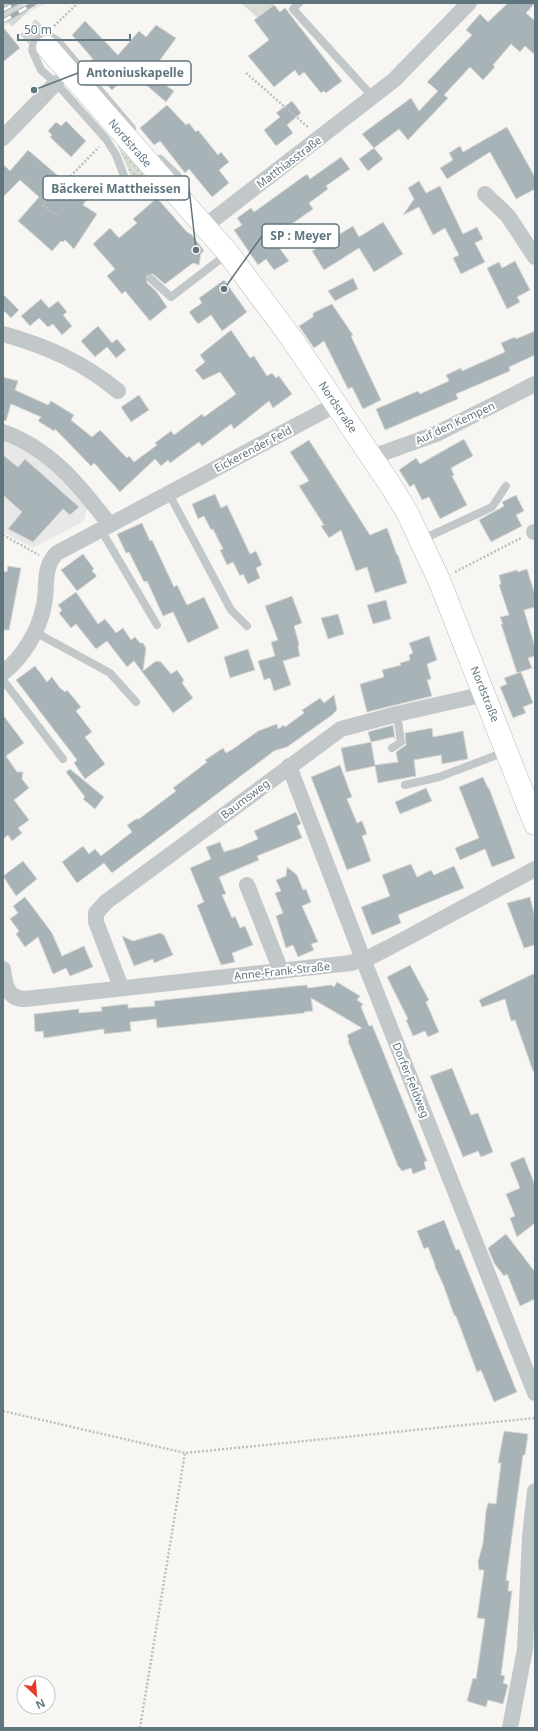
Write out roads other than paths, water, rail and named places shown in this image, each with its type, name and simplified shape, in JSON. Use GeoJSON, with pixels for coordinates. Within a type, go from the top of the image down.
{"type":"FeatureCollection","features":[{"type":"Feature","properties":{"kind":"street","name":"Matthiasstraße"},"geometry":{"type":"LineString","coordinates":[[205,226],[373,97],[406,69],[469,3]]}},
{"type":"Feature","properties":{"kind":"street","name":"Nordstraße"},"geometry":{"type":"LineString","coordinates":[[45,41],[176,195],[228,253],[283,327],[337,404],[400,500],[421,540],[439,580],[508,751],[535,824]]}},
{"type":"Feature","properties":{"kind":"street"},"geometry":{"type":"LineString","coordinates":[[3,138],[56,83]]}},
{"type":"Feature","properties":{"kind":"street"},"geometry":{"type":"LineString","coordinates":[[485,194],[508,216],[535,257]]}},
{"type":"Feature","properties":{"kind":"street"},"geometry":{"type":"LineString","coordinates":[[3,334],[40,344],[61,353],[98,375],[118,391]]}},
{"type":"Feature","properties":{"kind":"street","name":"Auf den Kempen"},"geometry":{"type":"LineString","coordinates":[[372,457],[436,434],[535,384]]}},
{"type":"Feature","properties":{"kind":"street","name":"Eickerender Feld"},"geometry":{"type":"LineString","coordinates":[[35,632],[44,607],[47,569],[50,561],[57,553],[337,404]]}},
{"type":"Feature","properties":{"kind":"street"},"geometry":{"type":"LineString","coordinates":[[3,432],[36,448],[58,464],[76,482],[105,527]]}},
{"type":"Feature","properties":{"kind":"street"},"geometry":{"type":"LineString","coordinates":[[3,673],[20,656],[35,632]]}},
{"type":"Feature","properties":{"kind":"street","name":"Baumsweg"},"geometry":{"type":"LineString","coordinates":[[121,987],[98,930],[95,918],[97,911],[289,766],[342,729],[351,725],[485,694]]}},
{"type":"Feature","properties":{"kind":"street","name":"Dorfer Feldweg"},"geometry":{"type":"LineString","coordinates":[[289,766],[363,959],[535,1393]]}},
{"type":"Feature","properties":{"kind":"street","name":"Anne-Frank-Straße"},"geometry":{"type":"LineString","coordinates":[[3,969],[9,992],[16,998],[25,999],[121,987],[338,965],[363,959],[390,947],[535,869]]}},
{"type":"Feature","properties":{"kind":"street"},"geometry":{"type":"LineString","coordinates":[[247,885],[280,971]]}},
{"type":"Feature","properties":{"kind":"street"},"geometry":{"type":"LineString","coordinates":[[510,1728],[525,1649],[529,1544],[535,1491]]}},
{"type":"Feature","properties":{"kind":"lane"},"geometry":{"type":"LineString","coordinates":[[299,3],[293,9],[373,97]]}},
{"type":"Feature","properties":{"kind":"lane"},"geometry":{"type":"LineString","coordinates":[[139,135],[65,48],[53,37],[34,44],[32,52],[43,72],[56,83],[106,139],[116,155],[128,186],[139,189],[160,176]]}},
{"type":"Feature","properties":{"kind":"lane"},"geometry":{"type":"LineString","coordinates":[[154,153],[178,176],[176,195]]}},
{"type":"Feature","properties":{"kind":"lane"},"geometry":{"type":"LineString","coordinates":[[151,279],[171,297],[228,253]]}},
{"type":"Feature","properties":{"kind":"lane"},"geometry":{"type":"LineString","coordinates":[[421,540],[492,507],[506,486]]}},
{"type":"Feature","properties":{"kind":"lane"},"geometry":{"type":"LineString","coordinates":[[169,494],[232,610],[247,626]]}},
{"type":"Feature","properties":{"kind":"lane"},"geometry":{"type":"LineString","coordinates":[[105,527],[157,626]]}},
{"type":"Feature","properties":{"kind":"lane"},"geometry":{"type":"LineString","coordinates":[[35,632],[110,673],[136,702]]}},
{"type":"Feature","properties":{"kind":"lane"},"geometry":{"type":"LineString","coordinates":[[3,680],[63,759]]}},
{"type":"Feature","properties":{"kind":"lane"},"geometry":{"type":"LineString","coordinates":[[392,748],[400,743],[401,740],[396,714]]}},
{"type":"Feature","properties":{"kind":"lane"},"geometry":{"type":"LineString","coordinates":[[405,784],[439,777],[508,751]]}},
{"type":"Feature","properties":{"kind":"tunnel"},"geometry":{"type":"LineString","coordinates":[[5,3],[47,47]]}},
{"type":"Feature","properties":{"kind":"railway"},"geometry":{"type":"LineString","coordinates":[[3,10],[16,3]]}},
{"type":"Feature","properties":{"kind":"railway"},"geometry":{"type":"LineString","coordinates":[[3,21],[35,3]]}},
{"type":"Feature","properties":{"kind":"place","name":"Antoniuskapelle"},"geometry":{"type":"Point","coordinates":[34,90]}},
{"type":"Feature","properties":{"kind":"place","name":"Bäckerei Mattheissen"},"geometry":{"type":"Point","coordinates":[196,250]}},
{"type":"Feature","properties":{"kind":"place","name":"SP : Meyer"},"geometry":{"type":"Point","coordinates":[224,289]}}]}
